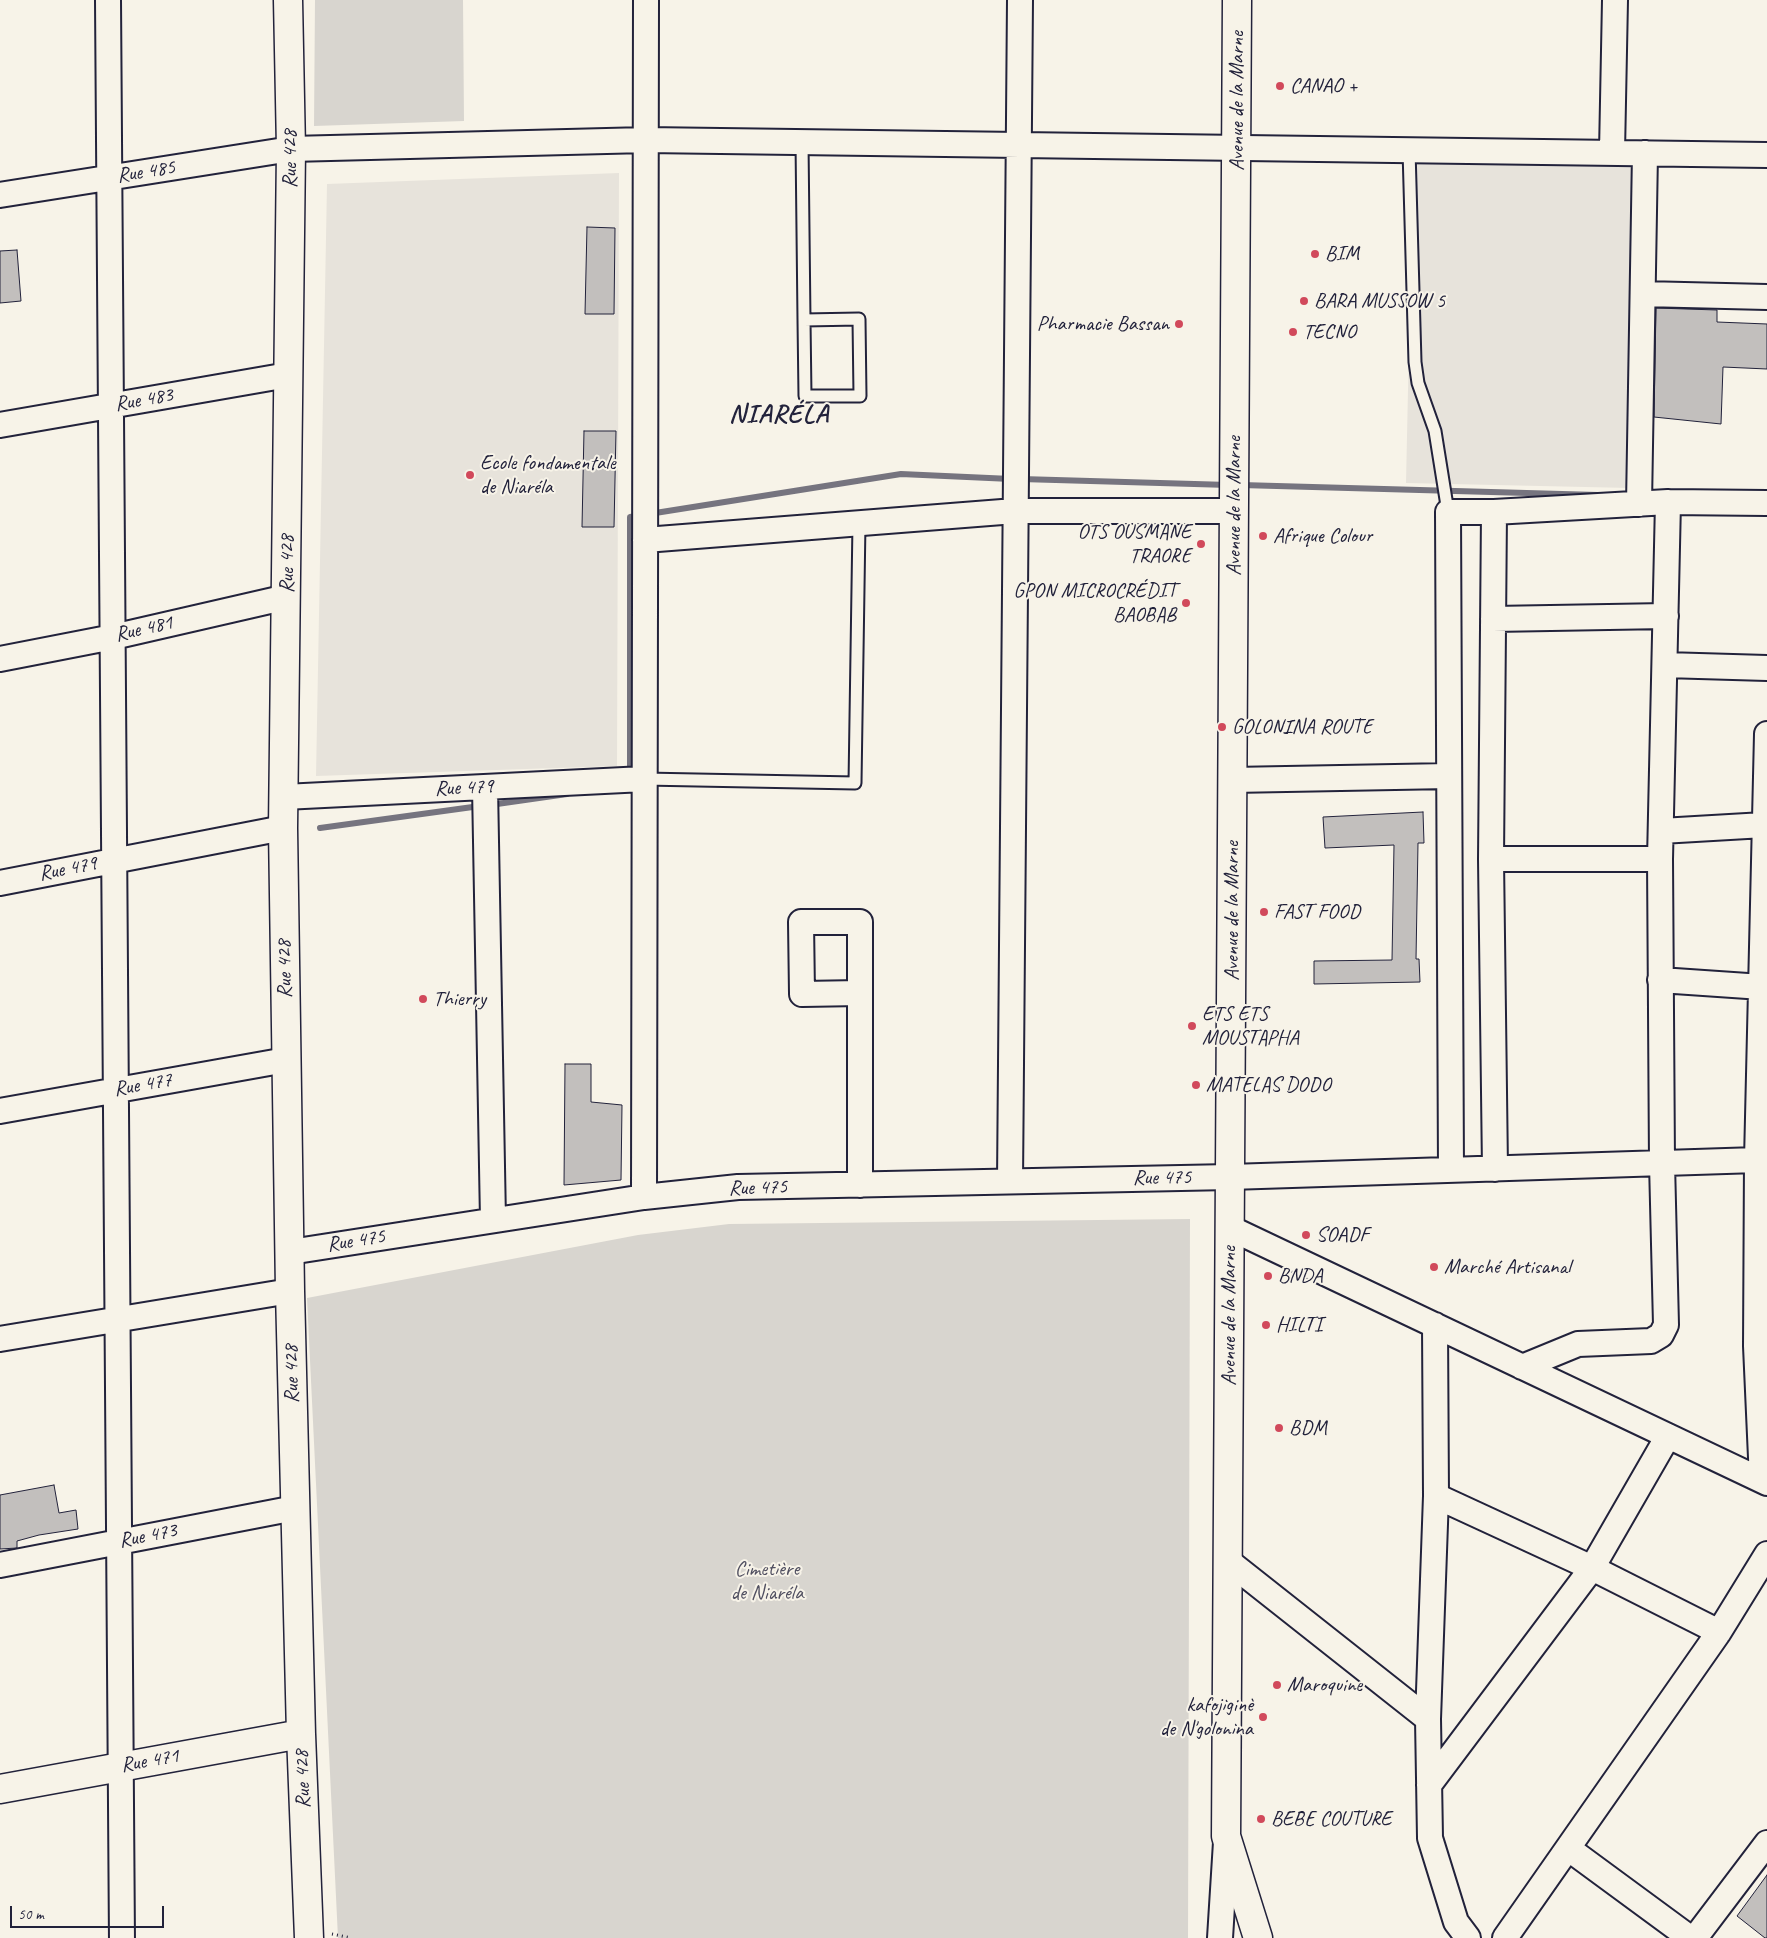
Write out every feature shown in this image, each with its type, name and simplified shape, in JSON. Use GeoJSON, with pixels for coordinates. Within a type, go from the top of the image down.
{"type":"FeatureCollection","features":[{"type":"Feature","properties":{"kind":"street"},"geometry":{"type":"LineString","coordinates":[[108,0],[122,1938]]}},
{"type":"Feature","properties":{"kind":"street","name":"Rue 428"},"geometry":{"type":"LineString","coordinates":[[288,0],[291,149],[283,828],[295,1508],[309,1938]]}},
{"type":"Feature","properties":{"kind":"street"},"geometry":{"type":"LineString","coordinates":[[644,1197],[646,0]]}},
{"type":"Feature","properties":{"kind":"street"},"geometry":{"type":"LineString","coordinates":[[1010,1182],[1020,0]]}},
{"type":"Feature","properties":{"kind":"street","name":"Avenue de la Marne"},"geometry":{"type":"LineString","coordinates":[[1237,0],[1226,1836],[1258,1938]]}},
{"type":"Feature","properties":{"kind":"street"},"geometry":{"type":"LineString","coordinates":[[1612,152],[1615,0]]}},
{"type":"Feature","properties":{"kind":"street","name":"Rue 485"},"geometry":{"type":"LineString","coordinates":[[0,195],[291,149],[646,140],[1767,155]]}},
{"type":"Feature","properties":{"kind":"street"},"geometry":{"type":"LineString","coordinates":[[1639,504],[1645,153]]}},
{"type":"Feature","properties":{"kind":"street"},"geometry":{"type":"LineString","coordinates":[[1643,294],[1767,297]]}},
{"type":"Feature","properties":{"kind":"street","name":"Rue 483"},"geometry":{"type":"LineString","coordinates":[[0,425],[288,376]]}},
{"type":"Feature","properties":{"kind":"street"},"geometry":{"type":"LineString","coordinates":[[1522,1367],[1578,1344],[1650,1341],[1661,1335],[1666,1325],[1662,1163],[1660,859],[1668,502]]}},
{"type":"Feature","properties":{"kind":"street"},"geometry":{"type":"LineString","coordinates":[[1451,1170],[1448,512],[1494,512],[1668,502],[1767,503]]}},
{"type":"Feature","properties":{"kind":"street"},"geometry":{"type":"LineString","coordinates":[[645,540],[1016,511],[1234,511]]}},
{"type":"Feature","properties":{"kind":"street"},"geometry":{"type":"LineString","coordinates":[[1494,512],[1491,859],[1495,1169]]}},
{"type":"Feature","properties":{"kind":"street","name":"Rue 481"},"geometry":{"type":"LineString","coordinates":[[0,658],[113,636],[287,597]]}},
{"type":"Feature","properties":{"kind":"street"},"geometry":{"type":"LineString","coordinates":[[1493,619],[1666,616]]}},
{"type":"Feature","properties":{"kind":"street"},"geometry":{"type":"LineString","coordinates":[[1665,665],[1767,668]]}},
{"type":"Feature","properties":{"kind":"street"},"geometry":{"type":"LineString","coordinates":[[1230,1228],[1764,1482],[1761,1349],[1762,987],[1765,913],[1764,825],[1767,734]]}},
{"type":"Feature","properties":{"kind":"street"},"geometry":{"type":"LineString","coordinates":[[1232,780],[1449,776]]}},
{"type":"Feature","properties":{"kind":"street","name":"Rue 479"},"geometry":{"type":"LineString","coordinates":[[284,797],[644,779]]}},
{"type":"Feature","properties":{"kind":"street"},"geometry":{"type":"LineString","coordinates":[[485,787],[493,1220]]}},
{"type":"Feature","properties":{"kind":"street"},"geometry":{"type":"LineString","coordinates":[[1661,831],[1764,825]]}},
{"type":"Feature","properties":{"kind":"street","name":"Rue 479"},"geometry":{"type":"LineString","coordinates":[[0,882],[283,828]]}},
{"type":"Feature","properties":{"kind":"street"},"geometry":{"type":"LineString","coordinates":[[1491,859],[1660,859]]}},
{"type":"Feature","properties":{"kind":"street"},"geometry":{"type":"LineString","coordinates":[[1660,980],[1762,987]]}},
{"type":"Feature","properties":{"kind":"street"},"geometry":{"type":"LineString","coordinates":[[860,993],[860,1185]]}},
{"type":"Feature","properties":{"kind":"street","name":"Rue 477"},"geometry":{"type":"LineString","coordinates":[[0,1111],[286,1060]]}},
{"type":"Feature","properties":{"kind":"street","name":"Rue 475"},"geometry":{"type":"LineString","coordinates":[[290,1252],[644,1197],[738,1187],[1230,1177],[1662,1163],[1762,1162]]}},
{"type":"Feature","properties":{"kind":"street"},"geometry":{"type":"LineString","coordinates":[[0,1339],[290,1291]]}},
{"type":"Feature","properties":{"kind":"street"},"geometry":{"type":"LineString","coordinates":[[1435,1325],[1436,1496],[1428,1719],[1430,1838],[1456,1922],[1468,1938]]}},
{"type":"Feature","properties":{"kind":"street"},"geometry":{"type":"LineString","coordinates":[[1429,1785],[1592,1568],[1668,1436]]}},
{"type":"Feature","properties":{"kind":"street"},"geometry":{"type":"LineString","coordinates":[[1436,1496],[1592,1568],[1719,1632]]}},
{"type":"Feature","properties":{"kind":"street","name":"Rue 473"},"geometry":{"type":"LineString","coordinates":[[0,1565],[295,1508]]}},
{"type":"Feature","properties":{"kind":"street"},"geometry":{"type":"LineString","coordinates":[[1505,1938],[1719,1632],[1767,1554]]}},
{"type":"Feature","properties":{"kind":"street"},"geometry":{"type":"LineString","coordinates":[[1228,1561],[1428,1719]]}},
{"type":"Feature","properties":{"kind":"street","name":"Rue 471"},"geometry":{"type":"LineString","coordinates":[[0,1789],[301,1734]]}},
{"type":"Feature","properties":{"kind":"street"},"geometry":{"type":"LineString","coordinates":[[1220,1938],[1226,1836]]}},
{"type":"Feature","properties":{"kind":"street"},"geometry":{"type":"LineString","coordinates":[[1695,1938],[1767,1843]]}},
{"type":"Feature","properties":{"kind":"street"},"geometry":{"type":"LineString","coordinates":[[1568,1849],[1690,1938]]}},
{"type":"Feature","properties":{"kind":"lane"},"geometry":{"type":"LineString","coordinates":[[802,142],[804,320],[805,396],[860,396],[859,319],[804,320]]}},
{"type":"Feature","properties":{"kind":"lane"},"geometry":{"type":"LineString","coordinates":[[1408,150],[1415,362],[1418,383],[1438,447],[1448,512]]}},
{"type":"Feature","properties":{"kind":"lane"},"geometry":{"type":"LineString","coordinates":[[644,779],[855,783],[860,523]]}},
{"type":"Feature","properties":{"kind":"shaded area"},"geometry":{"type":"Polygon","coordinates":[[[1413,157],[1637,161],[1630,488],[1406,483],[1413,157]]]}},
{"type":"Feature","properties":{"kind":"shaded area","name":"Ecole fondamentale de Niaréla"},"geometry":{"type":"Polygon","coordinates":[[[619,173],[617,766],[316,776],[327,184],[619,173]]]}},
{"type":"Feature","properties":{"kind":"green space"},"geometry":{"type":"Polygon","coordinates":[[[315,0],[463,0],[464,121],[314,126],[315,0]]]}},
{"type":"Feature","properties":{"kind":"green space","name":"Cimetière de Niaréla"},"geometry":{"type":"Polygon","coordinates":[[[1190,1219],[1188,1938],[338,1938],[307,1298],[638,1235],[729,1224],[1190,1219]]]}},
{"type":"Feature","properties":{"kind":"building"},"geometry":{"type":"Polygon","coordinates":[[[587,227],[615,228],[614,314],[585,314],[587,227]]]}},
{"type":"Feature","properties":{"kind":"building"},"geometry":{"type":"Polygon","coordinates":[[[17,250],[21,301],[0,303],[0,251],[17,250]]]}},
{"type":"Feature","properties":{"kind":"building"},"geometry":{"type":"Polygon","coordinates":[[[1656,308],[1717,310],[1717,322],[1767,324],[1767,369],[1723,367],[1721,424],[1654,417],[1656,308]]]}},
{"type":"Feature","properties":{"kind":"building"},"geometry":{"type":"Polygon","coordinates":[[[584,431],[616,431],[614,527],[582,527],[584,431]]]}},
{"type":"Feature","properties":{"kind":"building"},"geometry":{"type":"Polygon","coordinates":[[[1423,812],[1424,843],[1418,843],[1416,959],[1419,959],[1420,982],[1314,984],[1314,961],[1392,960],[1394,845],[1325,848],[1323,817],[1423,812]]]}},
{"type":"Feature","properties":{"kind":"building"},"geometry":{"type":"Polygon","coordinates":[[[565,1064],[591,1064],[591,1102],[622,1105],[621,1180],[564,1185],[565,1064]]]}},
{"type":"Feature","properties":{"kind":"building"},"geometry":{"type":"Polygon","coordinates":[[[54,1485],[59,1513],[76,1510],[78,1529],[39,1535],[17,1541],[17,1548],[0,1549],[0,1495],[54,1485]]]}},
{"type":"Feature","properties":{"kind":"building"},"geometry":{"type":"Polygon","coordinates":[[[1767,1875],[1767,1938],[1765,1938],[1737,1916],[1767,1875]]]}},
{"type":"Feature","properties":{"kind":"waterway"},"geometry":{"type":"LineString","coordinates":[[630,774],[630,517],[901,474],[1011,479]]}},
{"type":"Feature","properties":{"kind":"waterway"},"geometry":{"type":"LineString","coordinates":[[1021,479],[1229,485]]}},
{"type":"Feature","properties":{"kind":"waterway"},"geometry":{"type":"LineString","coordinates":[[1241,485],[1598,495]]}},
{"type":"Feature","properties":{"kind":"waterway"},"geometry":{"type":"LineString","coordinates":[[490,805],[567,794]]}},
{"type":"Feature","properties":{"kind":"waterway"},"geometry":{"type":"LineString","coordinates":[[320,828],[480,806]]}},
{"type":"Feature","properties":{"kind":"place","name":"CANAO +"},"geometry":{"type":"Point","coordinates":[1280,86]}},
{"type":"Feature","properties":{"kind":"place","name":"BIM"},"geometry":{"type":"Point","coordinates":[1315,254]}},
{"type":"Feature","properties":{"kind":"place","name":"BARA MUSSOW 5"},"geometry":{"type":"Point","coordinates":[1304,301]}},
{"type":"Feature","properties":{"kind":"place","name":"Pharmacie Bassan"},"geometry":{"type":"Point","coordinates":[1179,324]}},
{"type":"Feature","properties":{"kind":"place","name":"TECNO"},"geometry":{"type":"Point","coordinates":[1293,332]}},
{"type":"Feature","properties":{"kind":"place","name":"Ecole fondamentale de Niaréla"},"geometry":{"type":"Point","coordinates":[470,475]}},
{"type":"Feature","properties":{"kind":"place","name":"Afrique Colour"},"geometry":{"type":"Point","coordinates":[1263,536]}},
{"type":"Feature","properties":{"kind":"place","name":"OTS OUSMANE TRAORE"},"geometry":{"type":"Point","coordinates":[1201,544]}},
{"type":"Feature","properties":{"kind":"place","name":"GPON MICROCRÉDIT BAOBAB"},"geometry":{"type":"Point","coordinates":[1186,603]}},
{"type":"Feature","properties":{"kind":"place","name":"GOLONINA ROUTE"},"geometry":{"type":"Point","coordinates":[1222,727]}},
{"type":"Feature","properties":{"kind":"place","name":"FAST FOOD"},"geometry":{"type":"Point","coordinates":[1264,912]}},
{"type":"Feature","properties":{"kind":"place","name":"Thierry"},"geometry":{"type":"Point","coordinates":[423,999]}},
{"type":"Feature","properties":{"kind":"place","name":"ETS ETS MOUSTAPHA"},"geometry":{"type":"Point","coordinates":[1192,1026]}},
{"type":"Feature","properties":{"kind":"place","name":"MATELAS DODO"},"geometry":{"type":"Point","coordinates":[1196,1085]}},
{"type":"Feature","properties":{"kind":"place","name":"SOADF"},"geometry":{"type":"Point","coordinates":[1306,1235]}},
{"type":"Feature","properties":{"kind":"place","name":"Marché Artisanal"},"geometry":{"type":"Point","coordinates":[1434,1267]}},
{"type":"Feature","properties":{"kind":"place","name":"BNDA"},"geometry":{"type":"Point","coordinates":[1268,1276]}},
{"type":"Feature","properties":{"kind":"place","name":"HILTI"},"geometry":{"type":"Point","coordinates":[1266,1325]}},
{"type":"Feature","properties":{"kind":"place","name":"BDM"},"geometry":{"type":"Point","coordinates":[1279,1428]}},
{"type":"Feature","properties":{"kind":"place","name":"Maroquine"},"geometry":{"type":"Point","coordinates":[1277,1685]}},
{"type":"Feature","properties":{"kind":"place","name":"kafojiginè de N'golonina"},"geometry":{"type":"Point","coordinates":[1263,1717]}},
{"type":"Feature","properties":{"kind":"place","name":"BEBE COUTURE"},"geometry":{"type":"Point","coordinates":[1261,1819]}},
{"type":"Feature","properties":{"kind":"district","name":"NIARÉLA"},"geometry":{"type":"Point","coordinates":[779,415]}}]}
